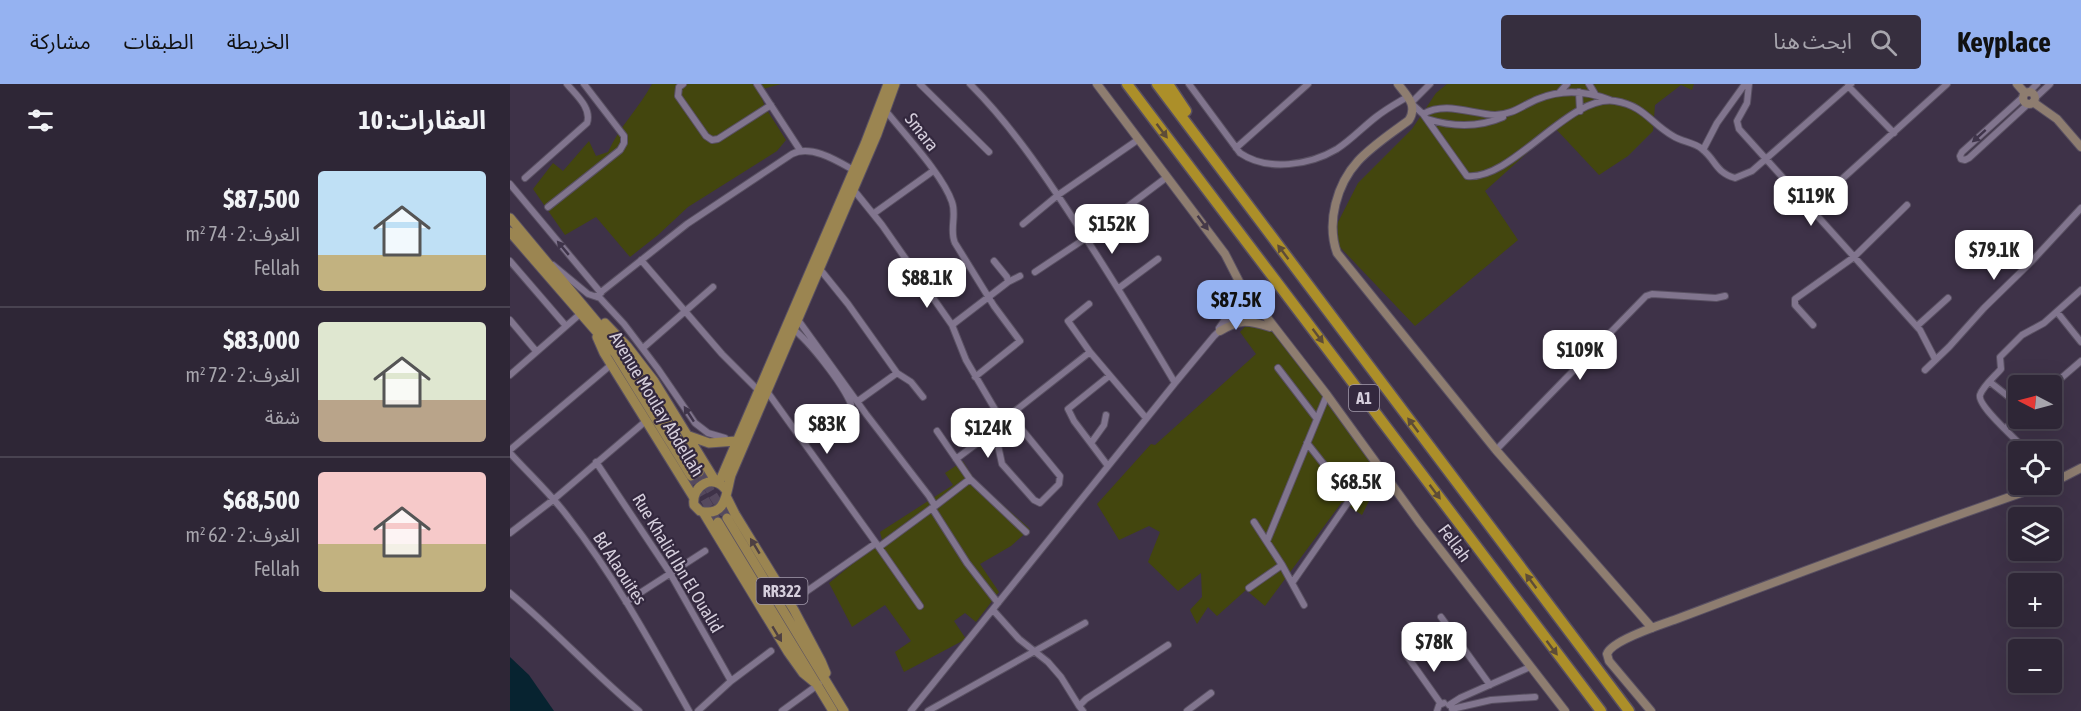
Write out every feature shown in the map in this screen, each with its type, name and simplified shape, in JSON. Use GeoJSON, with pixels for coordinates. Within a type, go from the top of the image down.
{"type":"FeatureCollection","features":[{"type":"Feature","properties":{"kind":"highway","name":"A1"},"geometry":{"type":"LineString","coordinates":[[1127,84],[1601,711]]}},
{"type":"Feature","properties":{"kind":"highway","name":"A1"},"geometry":{"type":"LineString","coordinates":[[1157,84],[1629,711]]}},
{"type":"Feature","properties":{"kind":"highway"},"geometry":{"type":"LineString","coordinates":[[1168,84],[1236,189]]}},
{"type":"Feature","properties":{"kind":"main road"},"geometry":{"type":"LineString","coordinates":[[857,172],[888,84]]}},
{"type":"Feature","properties":{"kind":"main road"},"geometry":{"type":"LineString","coordinates":[[703,512],[713,512],[723,504],[722,488],[737,439],[886,111],[895,84]]}},
{"type":"Feature","properties":{"kind":"main road"},"geometry":{"type":"LineString","coordinates":[[794,316],[819,268],[850,187]]}},
{"type":"Feature","properties":{"kind":"main road","name":"Avenue Moulay Abdellah"},"geometry":{"type":"LineString","coordinates":[[510,218],[636,371],[695,474],[626,369],[510,232]]}},
{"type":"Feature","properties":{"kind":"main road","name":"Avenue Moulay Abdellah"},"geometry":{"type":"LineString","coordinates":[[590,313],[602,320],[627,346],[654,381],[722,488],[735,514],[808,636],[821,661],[831,690]]}},
{"type":"Feature","properties":{"kind":"main road","name":"Avenue Moulay Abdellah"},"geometry":{"type":"LineString","coordinates":[[591,327],[693,498]]}},
{"type":"Feature","properties":{"kind":"main road"},"geometry":{"type":"LineString","coordinates":[[722,488],[761,389]]}},
{"type":"Feature","properties":{"kind":"main road"},"geometry":{"type":"LineString","coordinates":[[689,436],[714,443],[737,439]]}},
{"type":"Feature","properties":{"kind":"main road"},"geometry":{"type":"LineString","coordinates":[[693,498],[696,490],[707,482],[722,488]]}},
{"type":"Feature","properties":{"kind":"main road","name":"RR322"},"geometry":{"type":"LineString","coordinates":[[693,498],[696,507],[703,512]]}},
{"type":"Feature","properties":{"kind":"main road","name":"Avenue Moulay Abdellah"},"geometry":{"type":"LineString","coordinates":[[703,512],[788,652],[807,677],[819,684]]}},
{"type":"Feature","properties":{"kind":"main road","name":"Avenue Moulay Abdellah"},"geometry":{"type":"LineString","coordinates":[[833,711],[722,520],[844,711]]}},
{"type":"Feature","properties":{"kind":"street"},"geometry":{"type":"LineString","coordinates":[[525,178],[587,123],[589,116],[587,109],[567,84]]}},
{"type":"Feature","properties":{"kind":"street"},"geometry":{"type":"LineString","coordinates":[[548,207],[619,152],[624,143],[624,136],[584,84]]}},
{"type":"Feature","properties":{"kind":"street"},"geometry":{"type":"LineString","coordinates":[[683,84],[678,90],[678,96],[706,136],[712,140],[718,139],[771,105]]}},
{"type":"Feature","properties":{"kind":"street"},"geometry":{"type":"LineString","coordinates":[[757,84],[800,150]]}},
{"type":"Feature","properties":{"kind":"street"},"geometry":{"type":"LineString","coordinates":[[920,84],[989,153]]}},
{"type":"Feature","properties":{"kind":"street"},"geometry":{"type":"LineString","coordinates":[[970,84],[1022,144],[1058,195],[1119,288],[1175,383]]}},
{"type":"Feature","properties":{"kind":"street"},"geometry":{"type":"LineString","coordinates":[[911,711],[1217,333],[1239,296],[1245,293],[1225,254],[1097,84]]}},
{"type":"Feature","properties":{"kind":"street"},"geometry":{"type":"LineString","coordinates":[[1189,84],[1236,148],[1246,157],[1271,164],[1292,164],[1336,149],[1378,115],[1411,101],[1430,84]]}},
{"type":"Feature","properties":{"kind":"street"},"geometry":{"type":"LineString","coordinates":[[1236,148],[1308,84]]}},
{"type":"Feature","properties":{"kind":"street"},"geometry":{"type":"LineString","coordinates":[[1398,84],[1425,117],[1467,176],[1476,177],[1496,169],[1580,111],[1599,102],[1614,101]]}},
{"type":"Feature","properties":{"kind":"street"},"geometry":{"type":"LineString","coordinates":[[1559,94],[1567,84]]}},
{"type":"Feature","properties":{"kind":"street"},"geometry":{"type":"LineString","coordinates":[[1589,84],[1595,94]]}},
{"type":"Feature","properties":{"kind":"street"},"geometry":{"type":"LineString","coordinates":[[1703,150],[1717,123],[1744,84]]}},
{"type":"Feature","properties":{"kind":"street"},"geometry":{"type":"LineString","coordinates":[[1749,84],[1747,103],[1737,125],[1917,326],[1935,358]]}},
{"type":"Feature","properties":{"kind":"street"},"geometry":{"type":"LineString","coordinates":[[1810,208],[1947,84]]}},
{"type":"Feature","properties":{"kind":"street"},"geometry":{"type":"LineString","coordinates":[[2017,84],[2029,98],[2057,120],[2081,147]]}},
{"type":"Feature","properties":{"kind":"street"},"geometry":{"type":"LineString","coordinates":[[2037,84],[2029,98],[1969,158],[1961,159],[1962,152],[2029,98],[2050,84]]}},
{"type":"Feature","properties":{"kind":"street"},"geometry":{"type":"LineString","coordinates":[[1425,117],[1446,125],[1477,124],[1509,114],[1540,98],[1579,92],[1595,94],[1640,110],[1673,137],[1703,150],[1717,168],[1735,178],[1752,171],[1849,85],[1894,133]]}},
{"type":"Feature","properties":{"kind":"street"},"geometry":{"type":"LineString","coordinates":[[1579,92],[1580,111]]}},
{"type":"Feature","properties":{"kind":"street"},"geometry":{"type":"LineString","coordinates":[[1411,101],[1413,113],[1409,120],[1365,155],[1338,195],[1332,219],[1335,247],[1343,263],[1406,337],[1496,450],[1652,628]]}},
{"type":"Feature","properties":{"kind":"street"},"geometry":{"type":"LineString","coordinates":[[1425,117],[1443,108],[1495,115],[1509,114]]}},
{"type":"Feature","properties":{"kind":"street","name":"Smara"},"geometry":{"type":"LineString","coordinates":[[873,214],[933,171],[886,111]]}},
{"type":"Feature","properties":{"kind":"street"},"geometry":{"type":"LineString","coordinates":[[1023,224],[1058,195],[1139,139]]}},
{"type":"Feature","properties":{"kind":"street"},"geometry":{"type":"LineString","coordinates":[[544,257],[588,294],[598,294],[687,224],[767,169],[800,150],[818,153],[857,172]]}},
{"type":"Feature","properties":{"kind":"street"},"geometry":{"type":"LineString","coordinates":[[933,171],[952,200],[953,239],[997,311],[1020,341],[975,377]]}},
{"type":"Feature","properties":{"kind":"street"},"geometry":{"type":"LineString","coordinates":[[1035,272],[1086,238],[1167,177]]}},
{"type":"Feature","properties":{"kind":"street"},"geometry":{"type":"LineString","coordinates":[[510,184],[643,348],[699,427],[721,438],[737,439]]}},
{"type":"Feature","properties":{"kind":"street"},"geometry":{"type":"LineString","coordinates":[[850,187],[873,214],[952,326],[975,377],[996,411],[996,436],[1000,459],[1004,467],[1034,500],[1040,503],[1059,484],[1061,477],[1010,415],[996,411]]}},
{"type":"Feature","properties":{"kind":"street"},"geometry":{"type":"LineString","coordinates":[[1813,325],[1795,305],[1795,299],[1854,257],[1907,206]]}},
{"type":"Feature","properties":{"kind":"street"},"geometry":{"type":"LineString","coordinates":[[1925,370],[2081,208]]}},
{"type":"Feature","properties":{"kind":"street"},"geometry":{"type":"LineString","coordinates":[[1119,288],[1158,259]]}},
{"type":"Feature","properties":{"kind":"street"},"geometry":{"type":"LineString","coordinates":[[641,260],[732,366],[761,389],[804,443],[920,606]]}},
{"type":"Feature","properties":{"kind":"street"},"geometry":{"type":"LineString","coordinates":[[510,261],[566,326]]}},
{"type":"Feature","properties":{"kind":"street"},"geometry":{"type":"LineString","coordinates":[[994,261],[1007,277],[1008,282]]}},
{"type":"Feature","properties":{"kind":"street"},"geometry":{"type":"LineString","coordinates":[[819,268],[848,304],[897,373],[911,382],[923,397]]}},
{"type":"Feature","properties":{"kind":"street"},"geometry":{"type":"LineString","coordinates":[[952,326],[1008,282],[1020,276]]}},
{"type":"Feature","properties":{"kind":"street"},"geometry":{"type":"LineString","coordinates":[[643,348],[713,287]]}},
{"type":"Feature","properties":{"kind":"street"},"geometry":{"type":"LineString","coordinates":[[2017,441],[1981,402],[1981,393],[2001,367],[2000,357],[2022,335],[2044,323],[2081,290]]}},
{"type":"Feature","properties":{"kind":"street","name":"Fellah"},"geometry":{"type":"LineString","coordinates":[[1245,293],[1252,295],[1419,522],[1565,711]]}},
{"type":"Feature","properties":{"kind":"street"},"geometry":{"type":"LineString","coordinates":[[1496,450],[1646,296],[1652,294],[1716,298],[1725,296]]}},
{"type":"Feature","properties":{"kind":"street"},"geometry":{"type":"LineString","coordinates":[[1917,326],[1948,298]]}},
{"type":"Feature","properties":{"kind":"street","name":"Fellah"},"geometry":{"type":"LineString","coordinates":[[1237,302],[1281,335]]}},
{"type":"Feature","properties":{"kind":"street"},"geometry":{"type":"LineString","coordinates":[[1217,333],[1255,302]]}},
{"type":"Feature","properties":{"kind":"street"},"geometry":{"type":"LineString","coordinates":[[1089,304],[1068,321],[1109,376],[1146,418]]}},
{"type":"Feature","properties":{"kind":"street"},"geometry":{"type":"LineString","coordinates":[[2057,312],[2081,342]]}},
{"type":"Feature","properties":{"kind":"street"},"geometry":{"type":"LineString","coordinates":[[510,375],[580,314]]}},
{"type":"Feature","properties":{"kind":"street"},"geometry":{"type":"LineString","coordinates":[[794,316],[929,496],[967,563],[998,603]]}},
{"type":"Feature","properties":{"kind":"street"},"geometry":{"type":"LineString","coordinates":[[510,320],[536,351]]}},
{"type":"Feature","properties":{"kind":"street"},"geometry":{"type":"LineString","coordinates":[[1217,333],[1234,323],[1245,321],[1270,327]]}},
{"type":"Feature","properties":{"kind":"street"},"geometry":{"type":"LineString","coordinates":[[790,326],[806,341],[842,388],[851,404],[850,408],[804,443]]}},
{"type":"Feature","properties":{"kind":"street"},"geometry":{"type":"LineString","coordinates":[[1010,415],[1090,352]]}},
{"type":"Feature","properties":{"kind":"street"},"geometry":{"type":"LineString","coordinates":[[2062,377],[2081,361]]}},
{"type":"Feature","properties":{"kind":"street"},"geometry":{"type":"LineString","coordinates":[[510,451],[612,364]]}},
{"type":"Feature","properties":{"kind":"street"},"geometry":{"type":"LineString","coordinates":[[1278,368],[1317,419]]}},
{"type":"Feature","properties":{"kind":"street"},"geometry":{"type":"LineString","coordinates":[[858,401],[897,373]]}},
{"type":"Feature","properties":{"kind":"street"},"geometry":{"type":"LineString","coordinates":[[1108,466],[1074,421],[1068,409],[1109,376]]}},
{"type":"Feature","properties":{"kind":"street"},"geometry":{"type":"LineString","coordinates":[[1990,382],[2008,396]]}},
{"type":"Feature","properties":{"kind":"street"},"geometry":{"type":"LineString","coordinates":[[1267,541],[1327,395]]}},
{"type":"Feature","properties":{"kind":"street"},"geometry":{"type":"LineString","coordinates":[[1091,444],[1102,429],[1106,415]]}},
{"type":"Feature","properties":{"kind":"street"},"geometry":{"type":"LineString","coordinates":[[510,533],[553,500],[647,420]]}},
{"type":"Feature","properties":{"kind":"street"},"geometry":{"type":"LineString","coordinates":[[2005,429],[2008,426]]}},
{"type":"Feature","properties":{"kind":"street"},"geometry":{"type":"LineString","coordinates":[[956,459],[996,429]]}},
{"type":"Feature","properties":{"kind":"street"},"geometry":{"type":"LineString","coordinates":[[937,431],[970,478],[1026,532]]}},
{"type":"Feature","properties":{"kind":"street"},"geometry":{"type":"LineString","coordinates":[[1292,583],[1349,501],[1348,495],[1307,442]]}},
{"type":"Feature","properties":{"kind":"street","name":"Bd Alaouites"},"geometry":{"type":"LineString","coordinates":[[510,451],[567,516],[626,602],[689,711]]}},
{"type":"Feature","properties":{"kind":"street","name":"Rue Khalid Ibn El Oualid"},"geometry":{"type":"LineString","coordinates":[[596,462],[669,573],[731,681]]}},
{"type":"Feature","properties":{"kind":"street"},"geometry":{"type":"LineString","coordinates":[[2062,476],[2081,468]]}},
{"type":"Feature","properties":{"kind":"street"},"geometry":{"type":"LineString","coordinates":[[797,598],[934,507],[970,478]]}},
{"type":"Feature","properties":{"kind":"street"},"geometry":{"type":"LineString","coordinates":[[1651,711],[1609,661],[1607,654],[1611,646],[1652,628],[1801,572],[2016,495]]}},
{"type":"Feature","properties":{"kind":"street"},"geometry":{"type":"LineString","coordinates":[[1254,522],[1304,605]]}},
{"type":"Feature","properties":{"kind":"street"},"geometry":{"type":"LineString","coordinates":[[626,602],[705,551]]}},
{"type":"Feature","properties":{"kind":"street"},"geometry":{"type":"LineString","coordinates":[[1249,588],[1282,566]]}},
{"type":"Feature","properties":{"kind":"street"},"geometry":{"type":"LineString","coordinates":[[510,592],[639,711]]}},
{"type":"Feature","properties":{"kind":"street"},"geometry":{"type":"LineString","coordinates":[[993,610],[1011,632],[1048,662],[1061,677],[1081,709]]}},
{"type":"Feature","properties":{"kind":"street"},"geometry":{"type":"LineString","coordinates":[[1441,617],[1490,685]]}},
{"type":"Feature","properties":{"kind":"street"},"geometry":{"type":"LineString","coordinates":[[928,711],[1085,623]]}},
{"type":"Feature","properties":{"kind":"street"},"geometry":{"type":"LineString","coordinates":[[1081,709],[1086,699],[1168,645]]}},
{"type":"Feature","properties":{"kind":"street"},"geometry":{"type":"LineString","coordinates":[[698,711],[731,681],[771,651]]}},
{"type":"Feature","properties":{"kind":"street"},"geometry":{"type":"LineString","coordinates":[[1407,656],[1437,709],[1491,700],[1534,697]]}},
{"type":"Feature","properties":{"kind":"street"},"geometry":{"type":"LineString","coordinates":[[1451,708],[1490,685],[1530,667]]}},
{"type":"Feature","properties":{"kind":"street"},"geometry":{"type":"LineString","coordinates":[[782,711],[819,684]]}},
{"type":"Feature","properties":{"kind":"street"},"geometry":{"type":"LineString","coordinates":[[1187,711],[1211,693]]}},
{"type":"Feature","properties":{"kind":"shaded area"},"geometry":{"type":"Polygon","coordinates":[[[652,84],[781,84],[759,90],[765,107],[786,140],[777,151],[688,207],[630,257],[596,217],[565,235],[533,189],[553,163],[563,171],[589,141],[596,156],[608,152],[652,84]]]}},
{"type":"Feature","properties":{"kind":"shaded area"},"geometry":{"type":"Polygon","coordinates":[[[1447,84],[1694,84],[1692,90],[1681,85],[1655,105],[1653,131],[1628,156],[1599,175],[1555,128],[1485,191],[1518,240],[1415,326],[1338,245],[1337,224],[1358,183],[1412,129],[1436,93],[1447,84]]]}},
{"type":"Feature","properties":{"kind":"shaded area"},"geometry":{"type":"Polygon","coordinates":[[[1261,309],[1382,475],[1362,515],[1342,502],[1265,606],[1246,590],[1217,616],[1208,607],[1197,624],[1190,610],[1202,597],[1201,573],[1178,591],[1148,562],[1160,532],[1149,526],[1119,540],[1097,504],[1151,444],[1155,445],[1256,354],[1240,332],[1261,309]]]}},
{"type":"Feature","properties":{"kind":"shaded area"},"geometry":{"type":"Polygon","coordinates":[[[963,461],[975,480],[1030,529],[1011,546],[980,564],[999,592],[976,622],[965,613],[954,621],[966,639],[904,672],[895,652],[911,641],[885,605],[852,627],[829,583],[882,540],[880,532],[953,485],[945,473],[963,461]]]}},
{"type":"Feature","properties":{"kind":"water"},"geometry":{"type":"Polygon","coordinates":[[[510,657],[529,675],[554,711],[510,711],[510,657]]]}},
{"type":"Feature","properties":{"kind":"tunnel"},"geometry":{"type":"LineString","coordinates":[[699,472],[727,518]]}},
{"type":"Feature","properties":{"kind":"tunnel"},"geometry":{"type":"LineString","coordinates":[[691,476],[718,522]]}}]}
